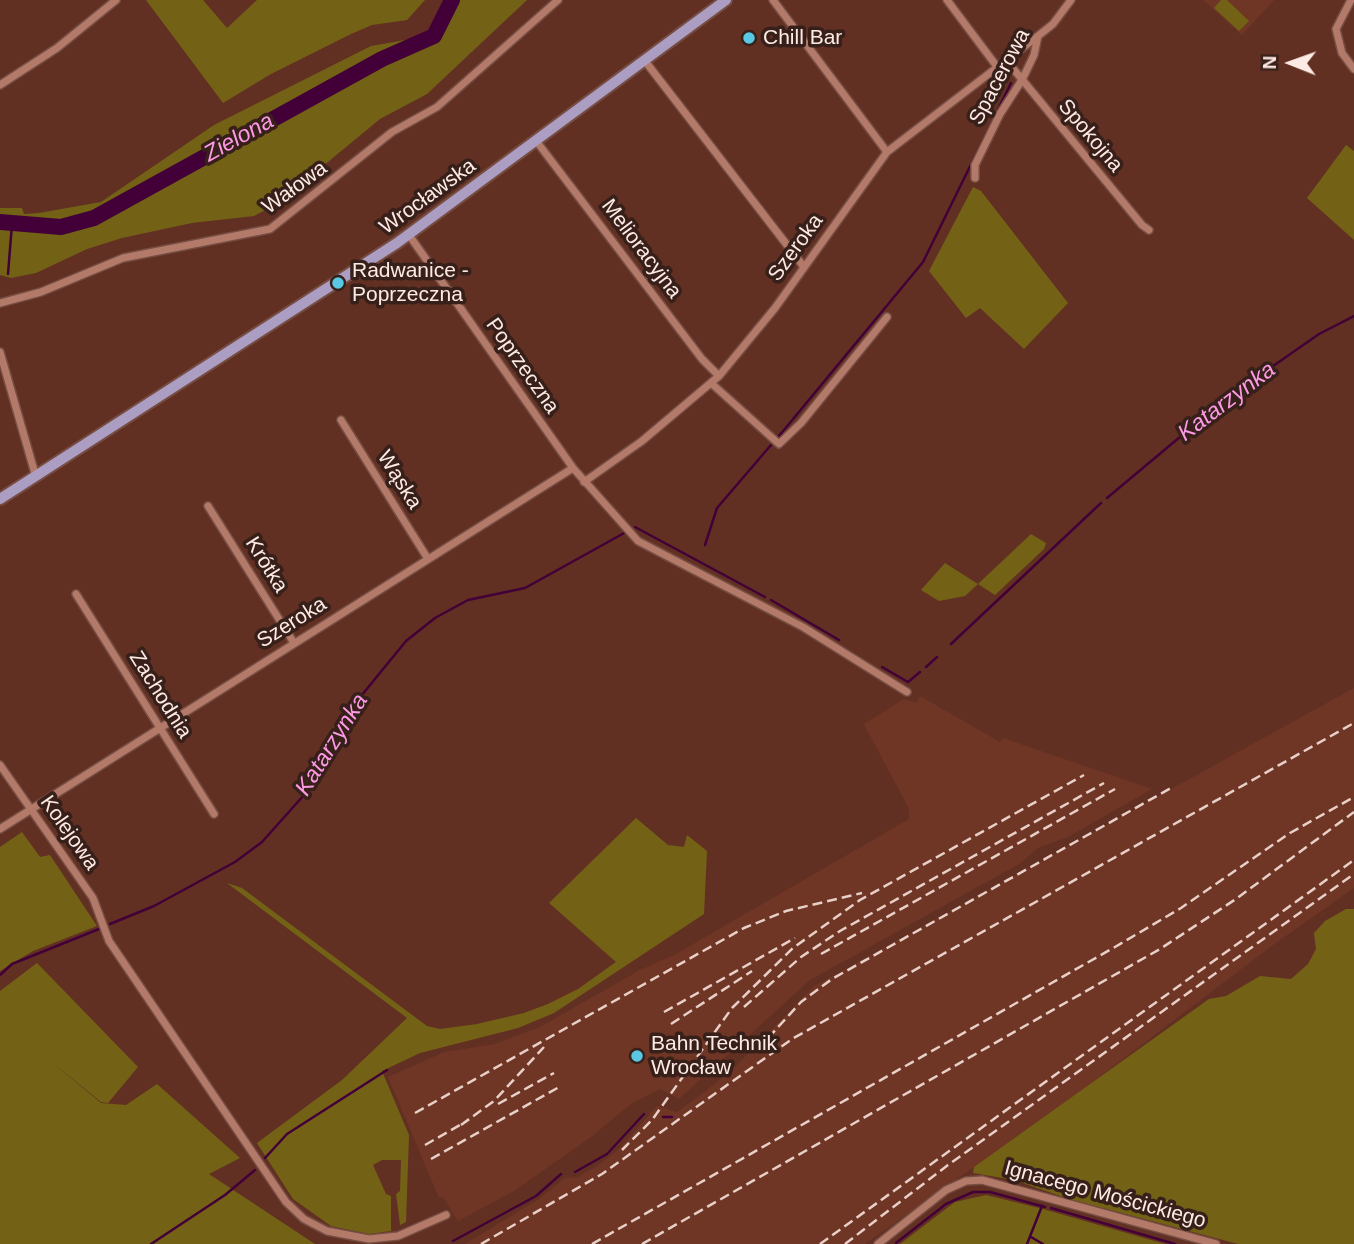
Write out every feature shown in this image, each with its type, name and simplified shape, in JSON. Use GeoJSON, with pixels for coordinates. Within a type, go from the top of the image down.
{"type":"FeatureCollection","features":[{"type":"Feature","properties":{"kind":"main road","name":"Wrocławska"},"geometry":{"type":"LineString","coordinates":[[0,499],[409,235],[726,0]]}},
{"type":"Feature","properties":{"kind":"street"},"geometry":{"type":"LineString","coordinates":[[0,85],[57,48],[116,0]]}},
{"type":"Feature","properties":{"kind":"street","name":"Wałowa"},"geometry":{"type":"LineString","coordinates":[[0,303],[41,292],[123,258],[270,229],[393,132],[437,107],[558,0]]}},
{"type":"Feature","properties":{"kind":"street"},"geometry":{"type":"LineString","coordinates":[[773,0],[887,152]]}},
{"type":"Feature","properties":{"kind":"street"},"geometry":{"type":"LineString","coordinates":[[947,0],[998,68]]}},
{"type":"Feature","properties":{"kind":"street","name":"Spacerowa"},"geometry":{"type":"LineString","coordinates":[[975,178],[975,165],[1000,114],[1022,80],[1034,55],[1038,36],[1053,24],[1071,0]]}},
{"type":"Feature","properties":{"kind":"street"},"geometry":{"type":"LineString","coordinates":[[1351,0],[1336,29],[1342,53],[1354,69]]}},
{"type":"Feature","properties":{"kind":"street","name":"Szeroka"},"geometry":{"type":"LineString","coordinates":[[584,482],[642,441],[719,376],[767,319],[887,152],[1038,36]]}},
{"type":"Feature","properties":{"kind":"street","name":"Spokojna"},"geometry":{"type":"LineString","coordinates":[[1006,60],[1142,225],[1149,230]]}},
{"type":"Feature","properties":{"kind":"street"},"geometry":{"type":"LineString","coordinates":[[645,61],[804,267]]}},
{"type":"Feature","properties":{"kind":"street","name":"Melioracyjna"},"geometry":{"type":"LineString","coordinates":[[537,142],[702,359],[719,376]]}},
{"type":"Feature","properties":{"kind":"street","name":"Poprzeczna"},"geometry":{"type":"LineString","coordinates":[[409,235],[573,468],[638,541],[803,627],[907,692]]}},
{"type":"Feature","properties":{"kind":"street"},"geometry":{"type":"LineString","coordinates":[[711,383],[779,444],[801,423],[887,317]]}},
{"type":"Feature","properties":{"kind":"street"},"geometry":{"type":"LineString","coordinates":[[0,352],[4,386],[36,477]]}},
{"type":"Feature","properties":{"kind":"street","name":"Wąska"},"geometry":{"type":"LineString","coordinates":[[341,420],[428,559]]}},
{"type":"Feature","properties":{"kind":"street","name":"Szeroka"},"geometry":{"type":"LineString","coordinates":[[0,829],[573,468]]}},
{"type":"Feature","properties":{"kind":"street","name":"Krótka"},"geometry":{"type":"LineString","coordinates":[[208,506],[294,643]]}},
{"type":"Feature","properties":{"kind":"street","name":"Zachodnia"},"geometry":{"type":"LineString","coordinates":[[76,594],[214,814]]}},
{"type":"Feature","properties":{"kind":"street","name":"Kolejowa"},"geometry":{"type":"LineString","coordinates":[[0,765],[93,898],[109,941],[286,1202],[304,1219],[327,1231],[378,1240],[409,1233],[446,1215]]}},
{"type":"Feature","properties":{"kind":"street","name":"Ignacego Mościckiego"},"geometry":{"type":"LineString","coordinates":[[878,1244],[946,1191],[966,1181],[982,1180],[1216,1244]]}},
{"type":"Feature","properties":{"kind":"shaded area"},"geometry":{"type":"Polygon","coordinates":[[[146,0],[203,0],[227,28],[257,0],[425,0],[407,20],[372,25],[351,34],[271,74],[223,103],[146,0]]]}},
{"type":"Feature","properties":{"kind":"shaded area"},"geometry":{"type":"Polygon","coordinates":[[[444,0],[527,0],[427,94],[380,119],[277,204],[254,216],[192,223],[122,238],[87,249],[36,273],[11,278],[0,275],[0,208],[22,208],[24,214],[101,202],[214,125],[371,46],[417,38],[431,29],[444,0]]]}},
{"type":"Feature","properties":{"kind":"shaded area"},"geometry":{"type":"Polygon","coordinates":[[[1203,0],[1274,0],[1242,35],[1203,0]]]}},
{"type":"Feature","properties":{"kind":"shaded area"},"geometry":{"type":"Polygon","coordinates":[[[1221,0],[1227,0],[1249,21],[1239,31],[1214,8],[1221,0]]]}},
{"type":"Feature","properties":{"kind":"shaded area"},"geometry":{"type":"Polygon","coordinates":[[[1346,145],[1354,151],[1354,240],[1307,198],[1346,145]]]}},
{"type":"Feature","properties":{"kind":"shaded area"},"geometry":{"type":"Polygon","coordinates":[[[973,187],[981,191],[1068,303],[1024,349],[980,308],[966,318],[929,271],[973,187]]]}},
{"type":"Feature","properties":{"kind":"shaded area"},"geometry":{"type":"Polygon","coordinates":[[[1031,534],[1046,543],[1044,549],[995,595],[978,584],[1031,534]]]}},
{"type":"Feature","properties":{"kind":"shaded area"},"geometry":{"type":"Polygon","coordinates":[[[945,563],[978,584],[965,596],[939,601],[921,590],[945,563]]]}},
{"type":"Feature","properties":{"kind":"shaded area"},"geometry":{"type":"Polygon","coordinates":[[[1354,688],[1354,888],[1273,945],[1073,1097],[865,1244],[465,1244],[539,1199],[565,1178],[578,1177],[597,1166],[619,1149],[657,1106],[677,1112],[707,1090],[736,1066],[813,987],[1354,688]]]}},
{"type":"Feature","properties":{"kind":"shaded area"},"geometry":{"type":"Polygon","coordinates":[[[920,696],[1000,742],[1003,738],[1152,789],[1068,837],[1038,848],[1019,864],[810,980],[679,1099],[660,1089],[631,1104],[591,1137],[514,1191],[458,1221],[443,1197],[439,1198],[388,1077],[444,1052],[495,1044],[540,1027],[640,970],[676,954],[909,819],[909,809],[864,724],[904,699],[916,703],[920,696]]]}},
{"type":"Feature","properties":{"kind":"shaded area"},"geometry":{"type":"Polygon","coordinates":[[[636,818],[668,845],[684,847],[687,835],[707,851],[704,914],[554,1013],[518,1028],[420,1053],[382,1071],[409,1135],[406,1222],[400,1225],[396,1194],[400,1191],[401,1160],[382,1160],[373,1165],[386,1194],[391,1196],[391,1231],[369,1234],[331,1226],[293,1199],[257,1143],[342,1080],[407,1018],[227,883],[242,888],[427,1026],[440,1029],[477,1024],[524,1013],[548,1004],[578,989],[616,962],[549,903],[636,818]]]}},
{"type":"Feature","properties":{"kind":"shaded area"},"geometry":{"type":"Polygon","coordinates":[[[22,832],[40,857],[50,855],[97,926],[33,951],[0,971],[0,847],[22,832]]]}},
{"type":"Feature","properties":{"kind":"shaded area"},"geometry":{"type":"Polygon","coordinates":[[[1346,909],[1354,909],[1354,1244],[1238,1244],[1069,1199],[1014,1180],[973,1173],[974,1167],[1209,999],[1226,996],[1260,976],[1291,979],[1308,964],[1316,949],[1314,933],[1325,921],[1346,909]]]}},
{"type":"Feature","properties":{"kind":"shaded area"},"geometry":{"type":"Polygon","coordinates":[[[37,963],[138,1067],[108,1103],[101,1102],[48,1059],[101,1103],[126,1105],[157,1084],[240,1158],[209,1174],[315,1244],[0,1244],[0,991],[37,963]]]}},
{"type":"Feature","properties":{"kind":"shaded area"},"geometry":{"type":"Polygon","coordinates":[[[986,1195],[1165,1244],[900,1244],[955,1202],[986,1195]]]}},
{"type":"Feature","properties":{"kind":"waterway","name":"Zielona"},"geometry":{"type":"LineString","coordinates":[[0,222],[61,227],[94,218],[382,59],[434,36],[452,0]]}},
{"type":"Feature","properties":{"kind":"waterway"},"geometry":{"type":"LineString","coordinates":[[779,436],[923,262],[1011,83]]}},
{"type":"Feature","properties":{"kind":"waterway"},"geometry":{"type":"LineString","coordinates":[[8,274],[12,224]]}},
{"type":"Feature","properties":{"kind":"waterway","name":"Katarzynka"},"geometry":{"type":"LineString","coordinates":[[1107,498],[1223,401],[1319,334],[1354,316]]}},
{"type":"Feature","properties":{"kind":"waterway"},"geometry":{"type":"LineString","coordinates":[[705,545],[717,508],[771,445]]}},
{"type":"Feature","properties":{"kind":"waterway","name":"Katarzynka"},"geometry":{"type":"LineString","coordinates":[[951,644],[1101,503]]}},
{"type":"Feature","properties":{"kind":"waterway","name":"Katarzynka"},"geometry":{"type":"LineString","coordinates":[[635,527],[765,597]]}},
{"type":"Feature","properties":{"kind":"waterway","name":"Katarzynka"},"geometry":{"type":"LineString","coordinates":[[110,924],[154,906],[235,862],[262,842],[304,795],[357,701],[406,641],[435,618],[468,600],[525,588],[626,532]]}},
{"type":"Feature","properties":{"kind":"waterway","name":"Katarzynka"},"geometry":{"type":"LineString","coordinates":[[771,600],[839,640]]}},
{"type":"Feature","properties":{"kind":"waterway","name":"Katarzynka"},"geometry":{"type":"LineString","coordinates":[[926,667],[937,657]]}},
{"type":"Feature","properties":{"kind":"waterway","name":"Katarzynka"},"geometry":{"type":"LineString","coordinates":[[882,667],[908,682],[920,672]]}},
{"type":"Feature","properties":{"kind":"waterway","name":"Katarzynka"},"geometry":{"type":"LineString","coordinates":[[0,975],[12,964],[99,929]]}},
{"type":"Feature","properties":{"kind":"waterway"},"geometry":{"type":"LineString","coordinates":[[265,1158],[287,1134],[387,1070]]}},
{"type":"Feature","properties":{"kind":"waterway"},"geometry":{"type":"LineString","coordinates":[[575,1172],[607,1154],[644,1114]]}},
{"type":"Feature","properties":{"kind":"waterway"},"geometry":{"type":"LineString","coordinates":[[663,1117],[672,1117]]}},
{"type":"Feature","properties":{"kind":"waterway"},"geometry":{"type":"LineString","coordinates":[[151,1244],[225,1195],[255,1170]]}},
{"type":"Feature","properties":{"kind":"waterway"},"geometry":{"type":"LineString","coordinates":[[453,1241],[536,1196],[561,1174]]}},
{"type":"Feature","properties":{"kind":"waterway"},"geometry":{"type":"LineString","coordinates":[[896,1243],[946,1204],[973,1192],[990,1192],[1045,1207]]}},
{"type":"Feature","properties":{"kind":"waterway"},"geometry":{"type":"LineString","coordinates":[[1027,1244],[1042,1206]]}},
{"type":"Feature","properties":{"kind":"waterway"},"geometry":{"type":"LineString","coordinates":[[1051,1208],[1175,1244]]}},
{"type":"Feature","properties":{"kind":"waterway"},"geometry":{"type":"LineString","coordinates":[[1031,1237],[1043,1244]]}},
{"type":"Feature","properties":{"kind":"railway"},"geometry":{"type":"LineString","coordinates":[[481,1244],[602,1174],[792,1039],[1354,723]]}},
{"type":"Feature","properties":{"kind":"railway"},"geometry":{"type":"LineString","coordinates":[[622,1150],[652,1120],[732,1008],[793,948],[860,900],[1084,775]]}},
{"type":"Feature","properties":{"kind":"railway"},"geometry":{"type":"LineString","coordinates":[[744,1007],[801,957],[840,931],[1104,783]]}},
{"type":"Feature","properties":{"kind":"railway"},"geometry":{"type":"LineString","coordinates":[[758,1049],[801,1002],[832,979],[1171,788]]}},
{"type":"Feature","properties":{"kind":"railway"},"geometry":{"type":"LineString","coordinates":[[821,954],[1115,789]]}},
{"type":"Feature","properties":{"kind":"railway"},"geometry":{"type":"LineString","coordinates":[[592,1244],[1115,947],[1181,908],[1290,833],[1354,797]]}},
{"type":"Feature","properties":{"kind":"railway"},"geometry":{"type":"LineString","coordinates":[[642,1244],[1160,949],[1236,899],[1354,812]]}},
{"type":"Feature","properties":{"kind":"railway"},"geometry":{"type":"LineString","coordinates":[[820,1244],[1354,860]]}},
{"type":"Feature","properties":{"kind":"railway"},"geometry":{"type":"LineString","coordinates":[[845,1244],[948,1165],[1354,874]]}},
{"type":"Feature","properties":{"kind":"railway"},"geometry":{"type":"LineString","coordinates":[[415,1113],[744,928],[786,911],[862,893]]}},
{"type":"Feature","properties":{"kind":"railway"},"geometry":{"type":"LineString","coordinates":[[664,1012],[795,938]]}},
{"type":"Feature","properties":{"kind":"railway"},"geometry":{"type":"LineString","coordinates":[[671,1024],[752,971]]}},
{"type":"Feature","properties":{"kind":"railway"},"geometry":{"type":"LineString","coordinates":[[461,1125],[494,1101],[544,1047]]}},
{"type":"Feature","properties":{"kind":"railway"},"geometry":{"type":"LineString","coordinates":[[498,1104],[554,1073]]}},
{"type":"Feature","properties":{"kind":"railway"},"geometry":{"type":"LineString","coordinates":[[431,1159],[561,1086]]}},
{"type":"Feature","properties":{"kind":"railway"},"geometry":{"type":"LineString","coordinates":[[425,1145],[467,1121]]}},
{"type":"Feature","properties":{"kind":"place","name":"Chill Bar"},"geometry":{"type":"Point","coordinates":[749,38]}},
{"type":"Feature","properties":{"kind":"place","name":"Radwanice - Poprzeczna"},"geometry":{"type":"Point","coordinates":[338,283]}},
{"type":"Feature","properties":{"kind":"place","name":"Bahn Technik Wrocław"},"geometry":{"type":"Point","coordinates":[637,1056]}}]}
